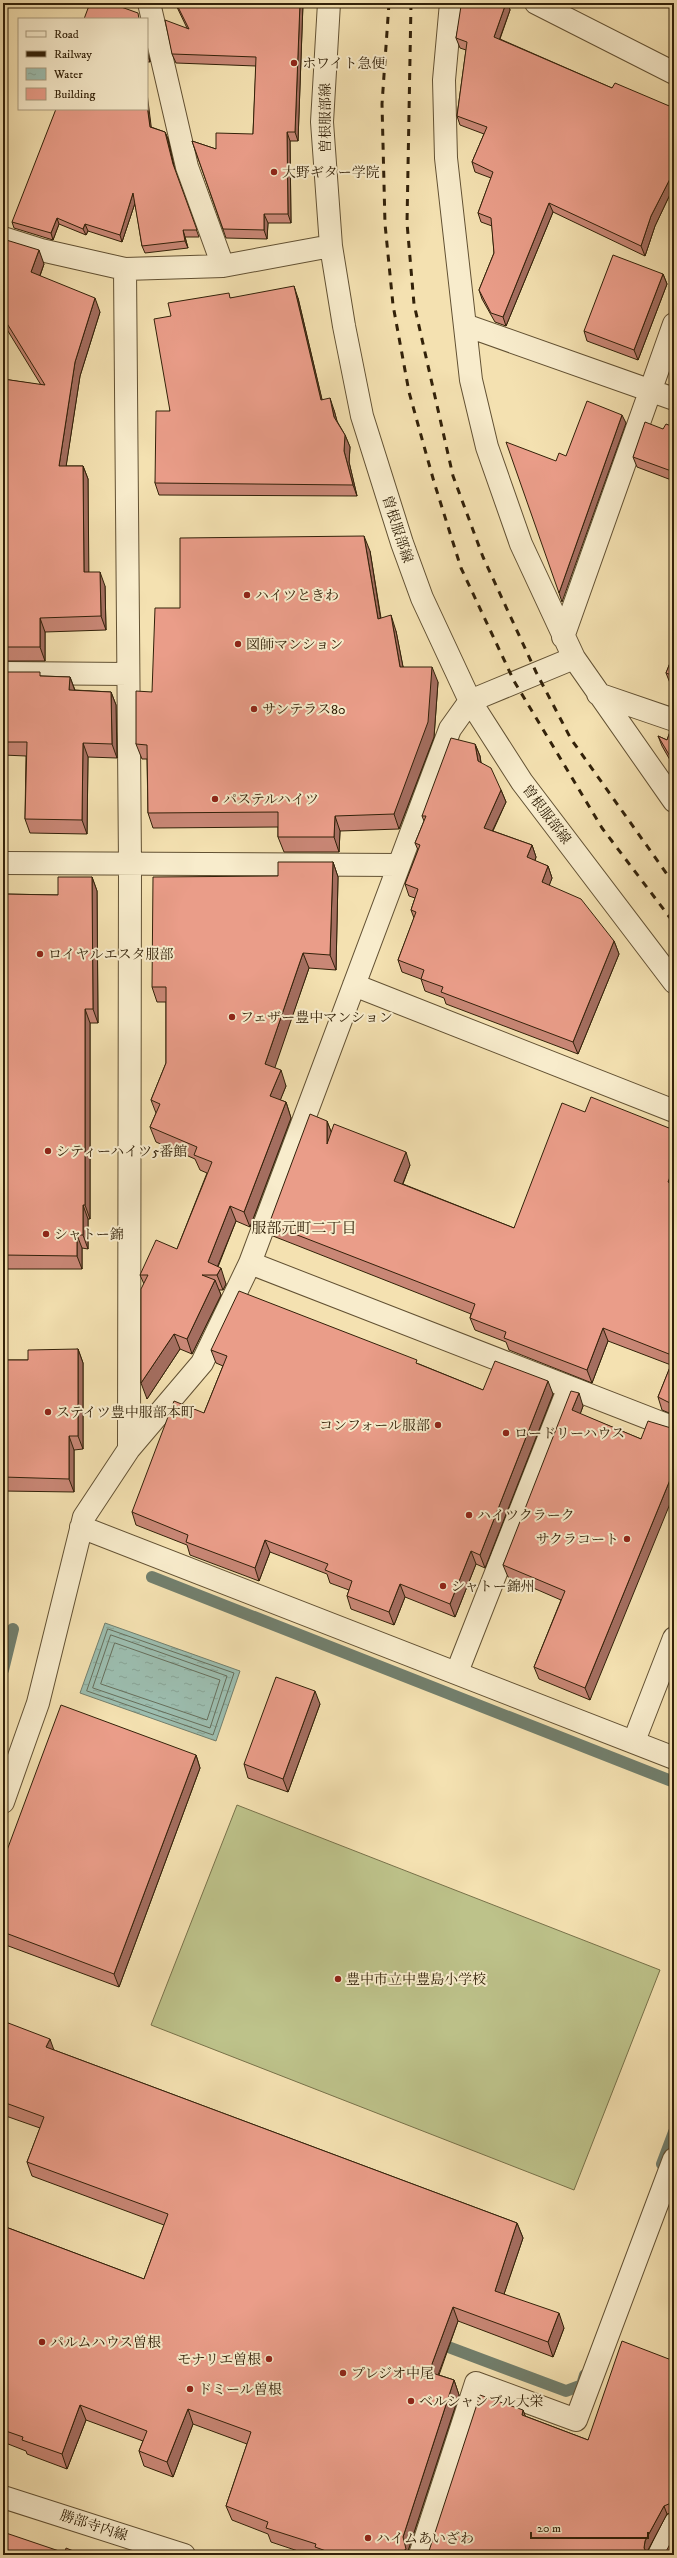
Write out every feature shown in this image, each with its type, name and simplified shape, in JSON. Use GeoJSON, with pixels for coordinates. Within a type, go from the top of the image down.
{"type":"FeatureCollection","features":[{"type":"Feature","properties":{"kind":"street"},"geometry":{"type":"LineString","coordinates":[[149,3],[188,167],[223,266]]}},
{"type":"Feature","properties":{"kind":"street","name":"曽根服部線"},"geometry":{"type":"LineString","coordinates":[[329,3],[322,122],[331,246],[344,326],[362,416],[402,543],[422,598],[470,701],[522,782],[674,982]]}},
{"type":"Feature","properties":{"kind":"street"},"geometry":{"type":"LineString","coordinates":[[451,3],[444,80],[446,158],[471,380],[487,447],[521,544],[574,658],[674,801]]}},
{"type":"Feature","properties":{"kind":"street"},"geometry":{"type":"LineString","coordinates":[[536,3],[674,73]]}},
{"type":"Feature","properties":{"kind":"street"},"geometry":{"type":"LineString","coordinates":[[3,238],[41,250],[125,269],[223,266],[331,246]]}},
{"type":"Feature","properties":{"kind":"street"},"geometry":{"type":"LineString","coordinates":[[125,269],[130,864],[129,1449]]}},
{"type":"Feature","properties":{"kind":"street"},"geometry":{"type":"LineString","coordinates":[[563,637],[674,324]]}},
{"type":"Feature","properties":{"kind":"street"},"geometry":{"type":"LineString","coordinates":[[465,325],[674,399]]}},
{"type":"Feature","properties":{"kind":"street"},"geometry":{"type":"LineString","coordinates":[[3,1802],[38,1703],[81,1527],[88,1508],[129,1449],[202,1363],[250,1263],[450,729],[470,701],[574,658]]}},
{"type":"Feature","properties":{"kind":"street"},"geometry":{"type":"LineString","coordinates":[[3,673],[128,674]]}},
{"type":"Feature","properties":{"kind":"street"},"geometry":{"type":"LineString","coordinates":[[598,694],[674,720]]}},
{"type":"Feature","properties":{"kind":"street"},"geometry":{"type":"LineString","coordinates":[[3,863],[399,865]]}},
{"type":"Feature","properties":{"kind":"street"},"geometry":{"type":"LineString","coordinates":[[354,985],[674,1111]]}},
{"type":"Feature","properties":{"kind":"street"},"geometry":{"type":"LineString","coordinates":[[250,1263],[674,1428]]}},
{"type":"Feature","properties":{"kind":"street"},"geometry":{"type":"LineString","coordinates":[[457,1672],[569,1387]]}},
{"type":"Feature","properties":{"kind":"street"},"geometry":{"type":"LineString","coordinates":[[81,1527],[457,1672],[674,1758]]}},
{"type":"Feature","properties":{"kind":"street"},"geometry":{"type":"LineString","coordinates":[[634,1741],[674,1638]]}},
{"type":"Feature","properties":{"kind":"street"},"geometry":{"type":"LineString","coordinates":[[420,2555],[476,2383],[576,2420],[674,2159]]}},
{"type":"Feature","properties":{"kind":"street","name":"勝部寺内線"},"geometry":{"type":"LineString","coordinates":[[3,2497],[184,2555]]}},
{"type":"Feature","properties":{"kind":"street"},"geometry":{"type":"LineString","coordinates":[[659,2555],[674,2524]]}},
{"type":"Feature","properties":{"kind":"green space"},"geometry":{"type":"Polygon","coordinates":[[[237,1805],[660,1970],[574,2190],[151,2025],[237,1805]]]}},
{"type":"Feature","properties":{"kind":"water"},"geometry":{"type":"Polygon","coordinates":[[[105,1623],[240,1671],[216,1741],[80,1693],[105,1623]]]}},
{"type":"Feature","properties":{"kind":"building"},"geometry":{"type":"Polygon","coordinates":[[[90,3],[110,3],[138,13],[139,18],[84,18],[90,3]]]}},
{"type":"Feature","properties":{"kind":"building"},"geometry":{"type":"Polygon","coordinates":[[[176,3],[300,3],[295,132],[287,132],[288,214],[264,214],[264,230],[223,229],[192,141],[216,149],[216,133],[253,134],[256,57],[172,54],[165,20],[189,29],[176,3]]]}},
{"type":"Feature","properties":{"kind":"building"},"geometry":{"type":"Polygon","coordinates":[[[463,3],[506,3],[494,37],[612,88],[615,83],[674,108],[674,171],[651,216],[641,246],[549,203],[503,317],[491,313],[479,290],[494,253],[491,218],[478,213],[493,172],[472,162],[487,127],[457,116],[467,42],[456,38],[461,6],[463,3]]]}},
{"type":"Feature","properties":{"kind":"building"},"geometry":{"type":"Polygon","coordinates":[[[56,110],[148,110],[150,127],[165,132],[173,164],[197,230],[183,230],[185,241],[142,246],[133,193],[120,235],[85,224],[83,229],[57,218],[51,233],[12,222],[56,110]]]}},
{"type":"Feature","properties":{"kind":"building"},"geometry":{"type":"Polygon","coordinates":[[[3,239],[39,250],[31,272],[95,298],[75,362],[59,466],[83,466],[84,572],[100,572],[101,616],[40,618],[40,647],[3,647],[3,379],[45,385],[3,317],[3,239]]]}},
{"type":"Feature","properties":{"kind":"building"},"geometry":{"type":"Polygon","coordinates":[[[613,255],[663,274],[634,350],[584,331],[613,255]]]}},
{"type":"Feature","properties":{"kind":"building"},"geometry":{"type":"Polygon","coordinates":[[[294,286],[321,400],[330,398],[334,417],[345,435],[344,451],[353,485],[155,483],[156,411],[170,411],[154,319],[171,316],[168,303],[229,293],[230,298],[294,286]]]}},
{"type":"Feature","properties":{"kind":"building"},"geometry":{"type":"Polygon","coordinates":[[[587,401],[622,415],[559,593],[506,442],[556,461],[559,453],[566,456],[587,401]]]}},
{"type":"Feature","properties":{"kind":"building"},"geometry":{"type":"Polygon","coordinates":[[[645,422],[663,429],[666,424],[674,427],[674,472],[633,457],[645,422]]]}},
{"type":"Feature","properties":{"kind":"building"},"geometry":{"type":"Polygon","coordinates":[[[364,536],[378,619],[391,615],[400,667],[432,667],[428,722],[394,814],[335,816],[334,837],[278,837],[278,812],[148,813],[147,745],[136,744],[136,691],[152,692],[155,608],[180,608],[180,538],[364,536]]]}},
{"type":"Feature","properties":{"kind":"building"},"geometry":{"type":"Polygon","coordinates":[[[674,653],[674,676],[666,673],[674,653]]]}},
{"type":"Feature","properties":{"kind":"building"},"geometry":{"type":"Polygon","coordinates":[[[3,672],[40,672],[40,676],[70,677],[69,690],[111,692],[112,744],[83,743],[82,820],[25,819],[27,742],[3,742],[3,672]]]}},
{"type":"Feature","properties":{"kind":"building"},"geometry":{"type":"Polygon","coordinates":[[[674,721],[674,763],[658,736],[667,740],[674,721]]]}},
{"type":"Feature","properties":{"kind":"building"},"geometry":{"type":"Polygon","coordinates":[[[451,738],[475,744],[478,761],[491,768],[501,790],[484,828],[532,845],[527,857],[548,866],[542,882],[581,899],[614,941],[573,1042],[441,992],[443,987],[421,979],[424,970],[398,960],[416,912],[411,910],[418,889],[405,884],[420,845],[415,843],[426,816],[422,816],[451,738]]]}},
{"type":"Feature","properties":{"kind":"building"},"geometry":{"type":"Polygon","coordinates":[[[278,862],[333,862],[330,955],[303,953],[265,1064],[281,1070],[270,1096],[286,1102],[244,1212],[230,1206],[208,1262],[221,1268],[217,1275],[202,1275],[215,1280],[187,1339],[174,1334],[141,1383],[141,1289],[148,1275],[140,1275],[156,1240],[177,1249],[212,1162],[194,1155],[197,1147],[150,1127],[160,1104],[151,1100],[166,1063],[166,987],[152,987],[153,877],[278,876],[278,862]]]}},
{"type":"Feature","properties":{"kind":"building"},"geometry":{"type":"Polygon","coordinates":[[[58,877],[92,877],[93,1009],[85,1009],[85,1205],[83,1205],[83,1235],[77,1235],[77,1256],[3,1255],[3,894],[58,895],[58,877]]]}},
{"type":"Feature","properties":{"kind":"building"},"geometry":{"type":"Polygon","coordinates":[[[591,1097],[674,1130],[674,1167],[668,1182],[674,1185],[674,1356],[603,1328],[587,1370],[504,1338],[506,1332],[470,1318],[475,1304],[269,1224],[310,1114],[327,1121],[327,1144],[334,1124],[406,1152],[394,1181],[514,1228],[562,1103],[585,1112],[591,1097]]]}},
{"type":"Feature","properties":{"kind":"building"},"geometry":{"type":"Polygon","coordinates":[[[239,1291],[417,1360],[416,1363],[483,1390],[495,1361],[548,1381],[480,1555],[471,1551],[450,1604],[400,1584],[389,1612],[347,1596],[352,1581],[325,1570],[328,1564],[265,1540],[255,1568],[186,1542],[188,1535],[132,1512],[174,1401],[204,1413],[227,1356],[211,1350],[239,1291]]]}},
{"type":"Feature","properties":{"kind":"building","name":"ステイツ豊中服部本町"},"geometry":{"type":"Polygon","coordinates":[[[78,1349],[78,1436],[69,1436],[69,1479],[3,1477],[3,1360],[28,1360],[28,1350],[78,1349]]]}},
{"type":"Feature","properties":{"kind":"building"},"geometry":{"type":"Polygon","coordinates":[[[674,1357],[674,1405],[658,1397],[674,1357]]]}},
{"type":"Feature","properties":{"kind":"building"},"geometry":{"type":"Polygon","coordinates":[[[571,1391],[579,1393],[572,1410],[641,1439],[648,1421],[671,1428],[674,1425],[674,1470],[585,1688],[534,1667],[565,1591],[503,1565],[571,1391]]]}},
{"type":"Feature","properties":{"kind":"building"},"geometry":{"type":"Polygon","coordinates":[[[276,1677],[315,1691],[283,1779],[244,1764],[276,1677]]]}},
{"type":"Feature","properties":{"kind":"building"},"geometry":{"type":"Polygon","coordinates":[[[61,1705],[196,1755],[114,1974],[3,1932],[3,1861],[61,1705]]]}},
{"type":"Feature","properties":{"kind":"building"},"geometry":{"type":"Polygon","coordinates":[[[3,2021],[50,2039],[46,2047],[517,2223],[495,2291],[559,2313],[548,2342],[453,2307],[429,2372],[454,2380],[403,2537],[406,2549],[398,2555],[337,2555],[315,2547],[316,2544],[266,2528],[268,2522],[226,2506],[251,2432],[188,2409],[167,2462],[139,2451],[147,2431],[80,2405],[62,2454],[22,2440],[23,2437],[3,2430],[3,2226],[144,2279],[168,2214],[27,2162],[44,2117],[3,2102],[3,2021]]]}},
{"type":"Feature","properties":{"kind":"building"},"geometry":{"type":"Polygon","coordinates":[[[622,2341],[674,2361],[674,2505],[671,2503],[664,2506],[645,2541],[644,2548],[648,2555],[424,2555],[429,2551],[480,2395],[523,2410],[522,2415],[588,2440],[622,2341]]]}},
{"type":"Feature","properties":{"kind":"building"},"geometry":{"type":"Polygon","coordinates":[[[3,2532],[65,2553],[66,2548],[83,2555],[3,2555],[3,2532]]]}},
{"type":"Feature","properties":{"kind":"building"},"geometry":{"type":"Polygon","coordinates":[[[674,2537],[674,2555],[664,2555],[674,2537]]]}},
{"type":"Feature","properties":{"kind":"waterway"},"geometry":{"type":"LineString","coordinates":[[152,1577],[674,1782]]}},
{"type":"Feature","properties":{"kind":"waterway"},"geometry":{"type":"LineString","coordinates":[[3,1670],[13,1629]]}},
{"type":"Feature","properties":{"kind":"waterway"},"geometry":{"type":"LineString","coordinates":[[662,2164],[674,2132]]}},
{"type":"Feature","properties":{"kind":"waterway"},"geometry":{"type":"LineString","coordinates":[[435,2342],[566,2391],[582,2385],[585,2375]]}},
{"type":"Feature","properties":{"kind":"railway"},"geometry":{"type":"LineString","coordinates":[[389,3],[382,104],[385,224],[393,305],[409,392],[434,482],[461,568],[514,681],[602,828],[674,923]]}},
{"type":"Feature","properties":{"kind":"railway"},"geometry":{"type":"LineString","coordinates":[[411,3],[407,223],[414,304],[453,476],[483,557],[536,672],[571,739],[674,884]]}},
{"type":"Feature","properties":{"kind":"place","name":"ホワイト急便"},"geometry":{"type":"Point","coordinates":[294,63]}},
{"type":"Feature","properties":{"kind":"place","name":"大野ギター学院"},"geometry":{"type":"Point","coordinates":[274,172]}},
{"type":"Feature","properties":{"kind":"place","name":"ハイツときわ"},"geometry":{"type":"Point","coordinates":[247,595]}},
{"type":"Feature","properties":{"kind":"place","name":"図師マンション"},"geometry":{"type":"Point","coordinates":[238,644]}},
{"type":"Feature","properties":{"kind":"place","name":"サンテラス80"},"geometry":{"type":"Point","coordinates":[254,709]}},
{"type":"Feature","properties":{"kind":"place","name":"パステルハイツ"},"geometry":{"type":"Point","coordinates":[215,799]}},
{"type":"Feature","properties":{"kind":"place","name":"ロイヤルエスタ服部"},"geometry":{"type":"Point","coordinates":[40,954]}},
{"type":"Feature","properties":{"kind":"place","name":"フェザー豊中マンション"},"geometry":{"type":"Point","coordinates":[232,1017]}},
{"type":"Feature","properties":{"kind":"place","name":"シティーハイツ5番館"},"geometry":{"type":"Point","coordinates":[48,1151]}},
{"type":"Feature","properties":{"kind":"place","name":"シャトー錦"},"geometry":{"type":"Point","coordinates":[46,1234]}},
{"type":"Feature","properties":{"kind":"place","name":"ステイツ豊中服部本町"},"geometry":{"type":"Point","coordinates":[48,1412]}},
{"type":"Feature","properties":{"kind":"place","name":"コンフォール服部"},"geometry":{"type":"Point","coordinates":[438,1425]}},
{"type":"Feature","properties":{"kind":"place","name":"ロードリーハウス"},"geometry":{"type":"Point","coordinates":[506,1433]}},
{"type":"Feature","properties":{"kind":"place","name":"ハイツクラーク"},"geometry":{"type":"Point","coordinates":[469,1515]}},
{"type":"Feature","properties":{"kind":"place","name":"サクラコート"},"geometry":{"type":"Point","coordinates":[627,1539]}},
{"type":"Feature","properties":{"kind":"place","name":"シャトー錦州"},"geometry":{"type":"Point","coordinates":[443,1586]}},
{"type":"Feature","properties":{"kind":"place","name":"豊中市立中豊島小学校"},"geometry":{"type":"Point","coordinates":[338,1979]}},
{"type":"Feature","properties":{"kind":"place","name":"パルムハウス曽根"},"geometry":{"type":"Point","coordinates":[42,2342]}},
{"type":"Feature","properties":{"kind":"place","name":"モナリエ曽根"},"geometry":{"type":"Point","coordinates":[269,2359]}},
{"type":"Feature","properties":{"kind":"place","name":"プレジオ中尾"},"geometry":{"type":"Point","coordinates":[343,2373]}},
{"type":"Feature","properties":{"kind":"place","name":"ドミール曽根"},"geometry":{"type":"Point","coordinates":[190,2389]}},
{"type":"Feature","properties":{"kind":"place","name":"ベルシャンブル大栄"},"geometry":{"type":"Point","coordinates":[411,2401]}},
{"type":"Feature","properties":{"kind":"place","name":"ハイムあいざわ"},"geometry":{"type":"Point","coordinates":[368,2538]}},
{"type":"Feature","properties":{"kind":"district","name":"服部元町二丁目"},"geometry":{"type":"Point","coordinates":[304,1228]}}]}
